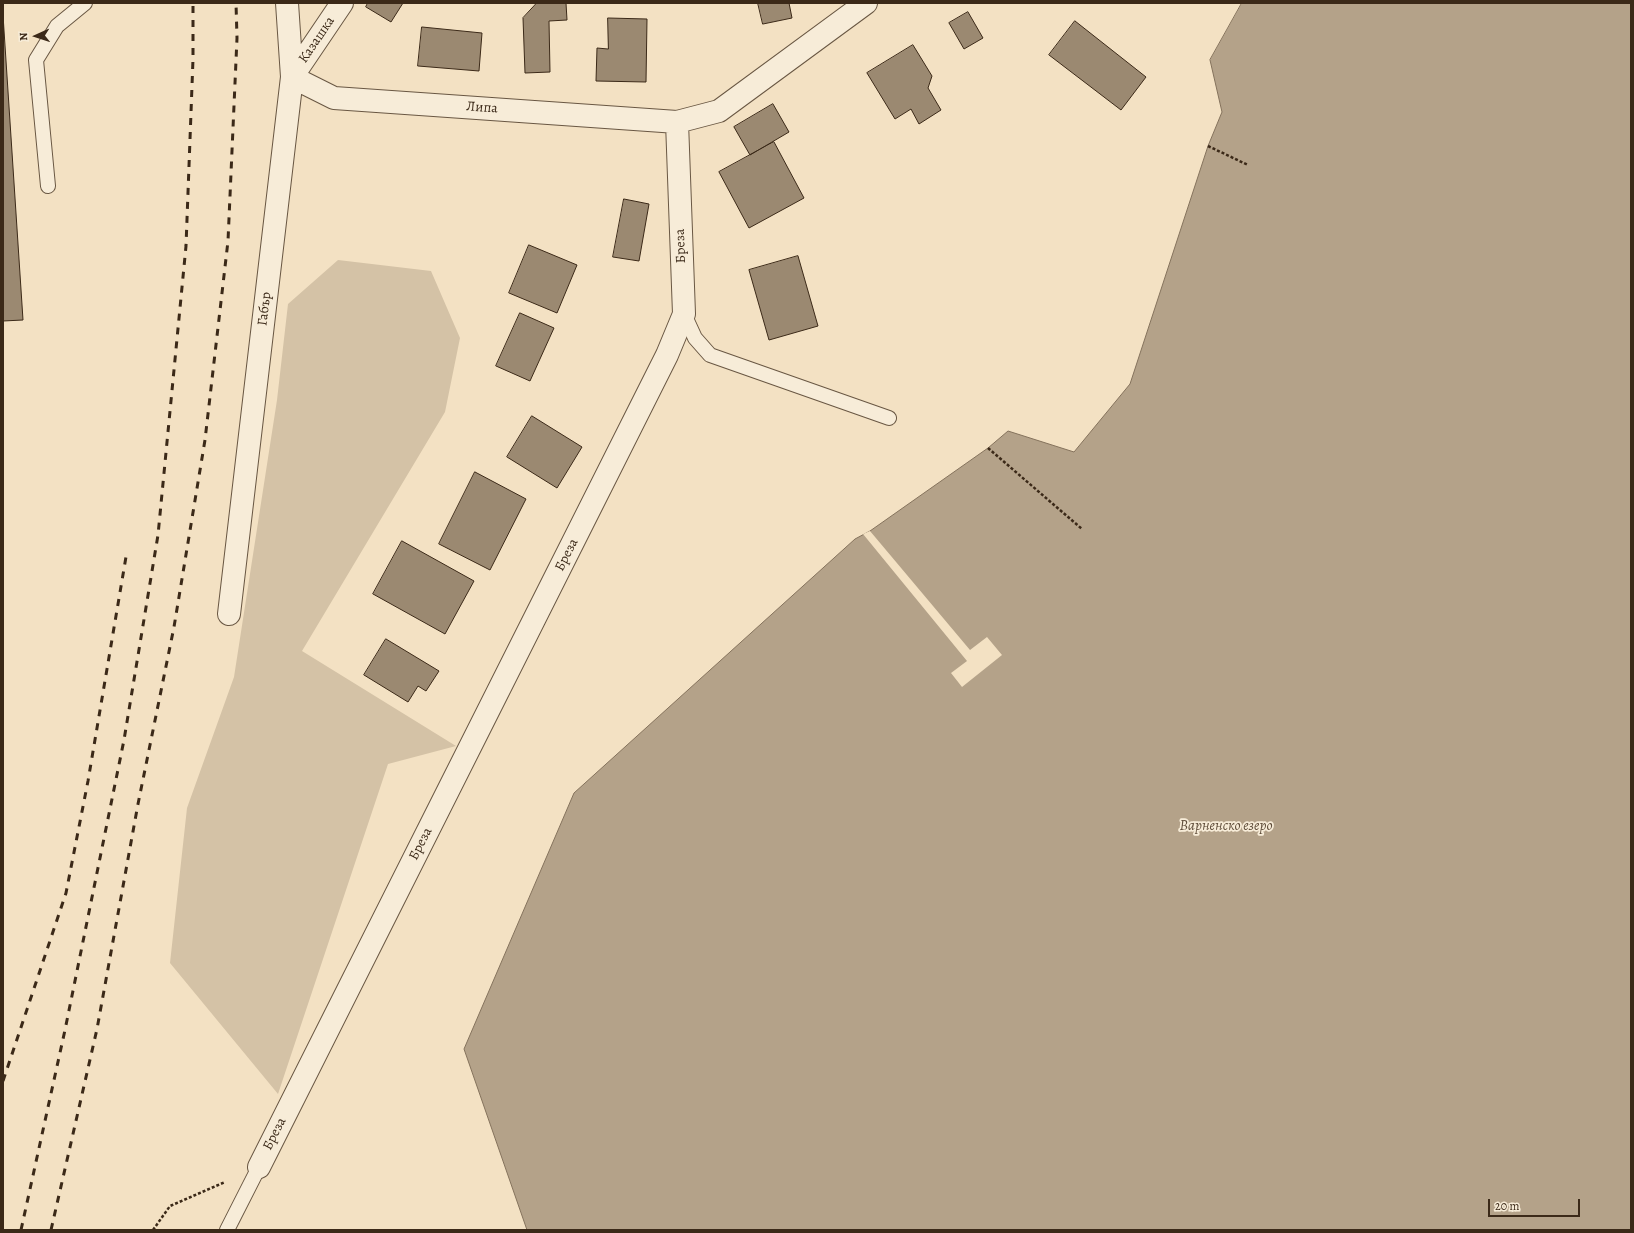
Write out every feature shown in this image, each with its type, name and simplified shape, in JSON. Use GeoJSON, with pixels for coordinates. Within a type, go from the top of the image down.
{"type":"FeatureCollection","features":[{"type":"Feature","properties":{"kind":"street","name":"Габър"},"geometry":{"type":"LineString","coordinates":[[229,614],[292,77],[287,3]]}},
{"type":"Feature","properties":{"kind":"street","name":"Казашка"},"geometry":{"type":"LineString","coordinates":[[292,77],[342,3]]}},
{"type":"Feature","properties":{"kind":"street"},"geometry":{"type":"LineString","coordinates":[[677,122],[719,110],[866,3]]}},
{"type":"Feature","properties":{"kind":"street","name":"Липа"},"geometry":{"type":"LineString","coordinates":[[292,77],[334,98],[677,122]]}},
{"type":"Feature","properties":{"kind":"street","name":"Бреза"},"geometry":{"type":"LineString","coordinates":[[258,1167],[667,355],[684,314],[677,122]]}},
{"type":"Feature","properties":{"kind":"lane"},"geometry":{"type":"LineString","coordinates":[[48,186],[36,60],[57,26],[85,3]]}},
{"type":"Feature","properties":{"kind":"lane"},"geometry":{"type":"LineString","coordinates":[[684,314],[695,338],[710,355],[889,418]]}},
{"type":"Feature","properties":{"kind":"lane"},"geometry":{"type":"LineString","coordinates":[[228,1230],[258,1167]]}},
{"type":"Feature","properties":{"kind":"path"},"geometry":{"type":"LineString","coordinates":[[1208,146],[1248,165]]}},
{"type":"Feature","properties":{"kind":"path"},"geometry":{"type":"LineString","coordinates":[[988,448],[1082,529]]}},
{"type":"Feature","properties":{"kind":"path"},"geometry":{"type":"LineString","coordinates":[[153,1230],[170,1206],[258,1167]]}},
{"type":"Feature","properties":{"kind":"shaded area"},"geometry":{"type":"Polygon","coordinates":[[[338,260],[431,271],[460,338],[445,412],[302,651],[456,746],[388,764],[278,1094],[170,963],[187,808],[234,677],[277,400],[288,304],[338,260]]]}},
{"type":"Feature","properties":{"kind":"water","name":"Варненско езеро"},"geometry":{"type":"Polygon","coordinates":[[[1242,3],[1631,3],[1631,1230],[527,1230],[464,1049],[574,793],[855,539],[870,531],[988,448],[1008,431],[1074,452],[1130,384],[1208,146],[1222,112],[1210,60],[1242,3]]]}},
{"type":"Feature","properties":{"kind":"pier"},"geometry":{"type":"Polygon","coordinates":[[[870,531],[970,650],[987,637],[1002,655],[962,687],[951,673],[967,661],[863,534],[870,531]]]}},
{"type":"Feature","properties":{"kind":"building"},"geometry":{"type":"Polygon","coordinates":[[[368,3],[403,3],[391,22],[366,7],[368,3]]]}},
{"type":"Feature","properties":{"kind":"building"},"geometry":{"type":"Polygon","coordinates":[[[537,3],[566,3],[567,20],[549,21],[550,72],[525,73],[523,18],[537,3]]]}},
{"type":"Feature","properties":{"kind":"building"},"geometry":{"type":"Polygon","coordinates":[[[758,3],[789,3],[792,18],[763,24],[758,3]]]}},
{"type":"Feature","properties":{"kind":"building"},"geometry":{"type":"Polygon","coordinates":[[[968,12],[983,38],[964,49],[949,23],[968,12]]]}},
{"type":"Feature","properties":{"kind":"building"},"geometry":{"type":"Polygon","coordinates":[[[3,15],[23,320],[3,321],[3,15]]]}},
{"type":"Feature","properties":{"kind":"building"},"geometry":{"type":"Polygon","coordinates":[[[608,18],[647,19],[646,82],[596,81],[597,48],[608,49],[608,18]]]}},
{"type":"Feature","properties":{"kind":"building"},"geometry":{"type":"Polygon","coordinates":[[[1075,21],[1146,77],[1121,110],[1049,55],[1075,21]]]}},
{"type":"Feature","properties":{"kind":"building"},"geometry":{"type":"Polygon","coordinates":[[[422,27],[482,33],[479,71],[418,66],[422,27]]]}},
{"type":"Feature","properties":{"kind":"building"},"geometry":{"type":"Polygon","coordinates":[[[913,45],[932,76],[928,88],[941,110],[919,124],[911,109],[895,119],[867,73],[913,45]]]}},
{"type":"Feature","properties":{"kind":"building"},"geometry":{"type":"Polygon","coordinates":[[[773,104],[789,132],[750,155],[734,127],[773,104]]]}},
{"type":"Feature","properties":{"kind":"building"},"geometry":{"type":"Polygon","coordinates":[[[774,142],[804,198],[749,228],[719,172],[774,142]]]}},
{"type":"Feature","properties":{"kind":"building"},"geometry":{"type":"Polygon","coordinates":[[[624,199],[649,204],[639,261],[613,257],[624,199]]]}},
{"type":"Feature","properties":{"kind":"building"},"geometry":{"type":"Polygon","coordinates":[[[529,245],[577,265],[557,313],[509,293],[529,245]]]}},
{"type":"Feature","properties":{"kind":"building"},"geometry":{"type":"Polygon","coordinates":[[[798,256],[818,326],[769,340],[749,270],[798,256]]]}},
{"type":"Feature","properties":{"kind":"building"},"geometry":{"type":"Polygon","coordinates":[[[520,313],[554,328],[530,381],[496,366],[520,313]]]}},
{"type":"Feature","properties":{"kind":"building"},"geometry":{"type":"Polygon","coordinates":[[[532,416],[582,447],[557,488],[507,457],[532,416]]]}},
{"type":"Feature","properties":{"kind":"building"},"geometry":{"type":"Polygon","coordinates":[[[475,472],[526,499],[490,570],[439,544],[475,472]]]}},
{"type":"Feature","properties":{"kind":"building"},"geometry":{"type":"Polygon","coordinates":[[[402,541],[474,581],[445,634],[373,594],[402,541]]]}},
{"type":"Feature","properties":{"kind":"building"},"geometry":{"type":"Polygon","coordinates":[[[386,639],[439,671],[426,691],[418,686],[408,702],[364,675],[386,639]]]}},
{"type":"Feature","properties":{"kind":"railway"},"geometry":{"type":"LineString","coordinates":[[21,1230],[65,1030],[124,740],[158,535],[186,246],[193,59],[193,3]]}},
{"type":"Feature","properties":{"kind":"railway"},"geometry":{"type":"LineString","coordinates":[[51,1230],[97,1029],[138,804],[174,627],[205,440],[228,241],[237,38],[236,3]]}},
{"type":"Feature","properties":{"kind":"railway"},"geometry":{"type":"LineString","coordinates":[[3,1081],[66,893],[88,781],[127,551]]}}]}
